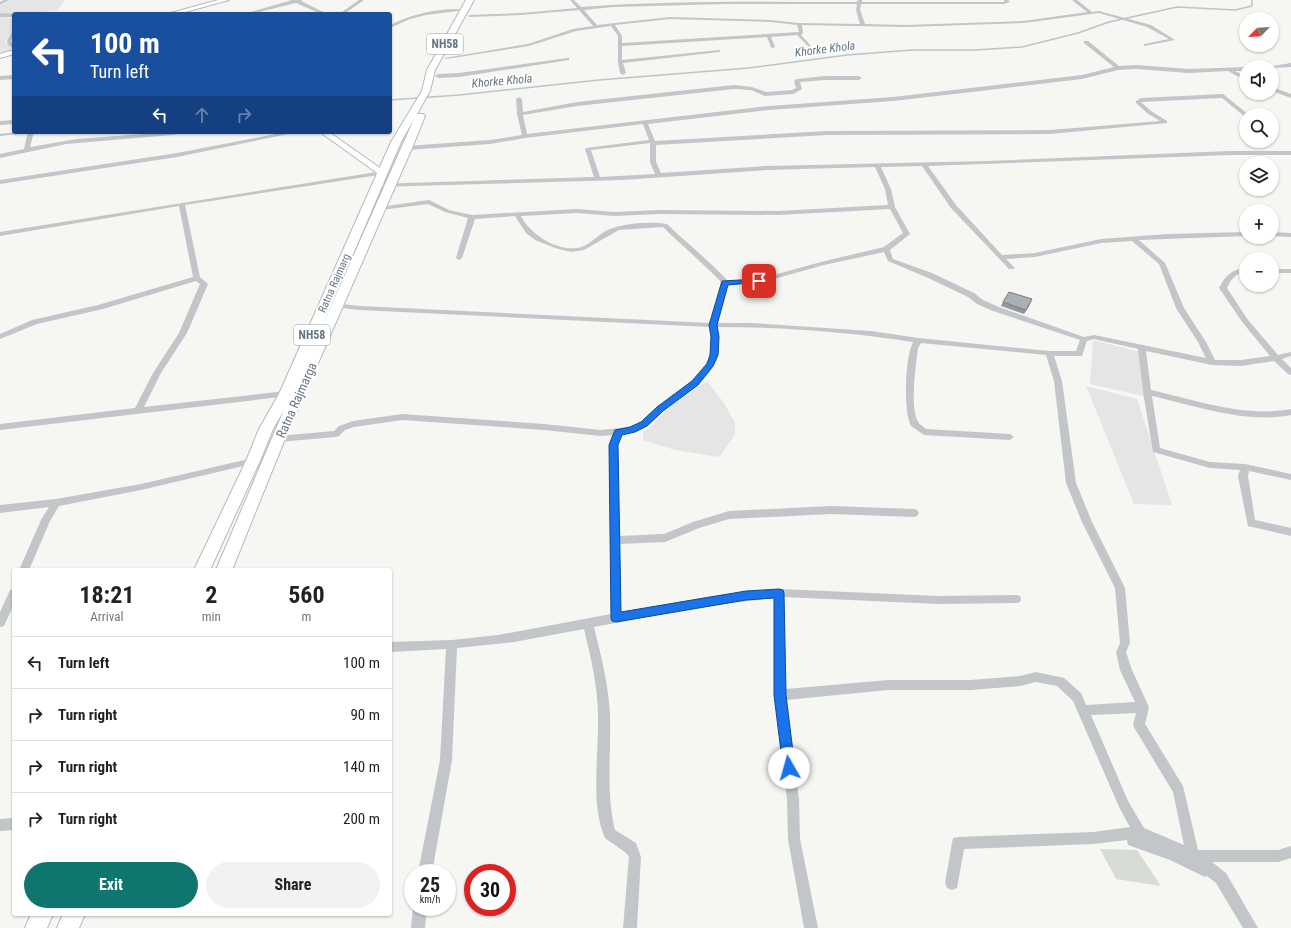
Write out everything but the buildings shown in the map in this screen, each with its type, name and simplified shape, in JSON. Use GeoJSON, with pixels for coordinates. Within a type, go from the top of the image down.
{"type":"FeatureCollection","features":[{"type":"Feature","properties":{"kind":"main road"},"geometry":{"type":"LineString","coordinates":[[178,12],[225,0]]}},
{"type":"Feature","properties":{"kind":"main road","name":"Ratna Rajmarg"},"geometry":{"type":"LineString","coordinates":[[426,94],[431,70],[474,3]]}},
{"type":"Feature","properties":{"kind":"main road","name":"Ratna Rajmarg"},"geometry":{"type":"LineString","coordinates":[[203,568],[253,461],[266,429],[286,394],[325,304],[383,185],[390,166],[426,94],[438,76],[467,13]]}},
{"type":"Feature","properties":{"kind":"main road"},"geometry":{"type":"LineString","coordinates":[[0,56],[12,53]]}},
{"type":"Feature","properties":{"kind":"main road","name":"Ratna Rajmarga"},"geometry":{"type":"LineString","coordinates":[[225,568],[281,434],[381,208],[383,185],[390,166],[407,148],[426,94]]}},
{"type":"Feature","properties":{"kind":"main road"},"geometry":{"type":"LineString","coordinates":[[328,134],[390,166]]}},
{"type":"Feature","properties":{"kind":"main road"},"geometry":{"type":"LineString","coordinates":[[266,429],[281,434]]}},
{"type":"Feature","properties":{"kind":"main road"},"geometry":{"type":"LineString","coordinates":[[36,928],[41,916]]}},
{"type":"Feature","properties":{"kind":"main road"},"geometry":{"type":"LineString","coordinates":[[68,928],[73,916]]}},
{"type":"Feature","properties":{"kind":"street"},"geometry":{"type":"LineString","coordinates":[[0,4],[7,0]]}},
{"type":"Feature","properties":{"kind":"street"},"geometry":{"type":"LineString","coordinates":[[253,12],[297,0],[321,12]]}},
{"type":"Feature","properties":{"kind":"street"},"geometry":{"type":"LineString","coordinates":[[344,12],[362,0]]}},
{"type":"Feature","properties":{"kind":"street"},"geometry":{"type":"LineString","coordinates":[[572,0],[579,10],[592,21],[595,26]]}},
{"type":"Feature","properties":{"kind":"street"},"geometry":{"type":"LineString","coordinates":[[392,26],[406,18],[426,12],[467,13],[579,10],[614,6],[725,3],[1007,3],[1008,2],[1006,0]]}},
{"type":"Feature","properties":{"kind":"street"},"geometry":{"type":"LineString","coordinates":[[1074,0],[1091,13]]}},
{"type":"Feature","properties":{"kind":"street"},"geometry":{"type":"LineString","coordinates":[[859,2],[858,10],[863,25]]}},
{"type":"Feature","properties":{"kind":"street"},"geometry":{"type":"LineString","coordinates":[[446,58],[529,45],[576,30],[595,26],[670,18],[764,20],[798,24],[919,26],[1024,22],[1099,12],[1136,22],[1161,32],[1173,40],[1146,45]]}},
{"type":"Feature","properties":{"kind":"street"},"geometry":{"type":"LineString","coordinates":[[0,15],[12,15]]}},
{"type":"Feature","properties":{"kind":"street"},"geometry":{"type":"LineString","coordinates":[[612,24],[620,36],[620,62],[623,72]]}},
{"type":"Feature","properties":{"kind":"street"},"geometry":{"type":"LineString","coordinates":[[798,24],[801,33],[798,34]]}},
{"type":"Feature","properties":{"kind":"street"},"geometry":{"type":"LineString","coordinates":[[620,45],[798,34]]}},
{"type":"Feature","properties":{"kind":"street"},"geometry":{"type":"LineString","coordinates":[[798,34],[809,46]]}},
{"type":"Feature","properties":{"kind":"street"},"geometry":{"type":"LineString","coordinates":[[12,36],[9,40],[12,46]]}},
{"type":"Feature","properties":{"kind":"street"},"geometry":{"type":"LineString","coordinates":[[769,36],[772,47]]}},
{"type":"Feature","properties":{"kind":"street"},"geometry":{"type":"LineString","coordinates":[[1086,42],[1118,68]]}},
{"type":"Feature","properties":{"kind":"street"},"geometry":{"type":"LineString","coordinates":[[620,62],[719,51]]}},
{"type":"Feature","properties":{"kind":"street"},"geometry":{"type":"LineString","coordinates":[[438,76],[459,75],[567,59]]}},
{"type":"Feature","properties":{"kind":"street"},"geometry":{"type":"LineString","coordinates":[[1279,66],[1291,65]]}},
{"type":"Feature","properties":{"kind":"street"},"geometry":{"type":"LineString","coordinates":[[407,148],[490,142],[524,136],[645,122],[788,100],[893,98],[989,88],[1082,77],[1118,68],[1136,67],[1189,71],[1239,69]]}},
{"type":"Feature","properties":{"kind":"street"},"geometry":{"type":"LineString","coordinates":[[1230,70],[1239,75]]}},
{"type":"Feature","properties":{"kind":"street"},"geometry":{"type":"LineString","coordinates":[[0,78],[12,77]]}},
{"type":"Feature","properties":{"kind":"street"},"geometry":{"type":"LineString","coordinates":[[788,100],[799,89],[797,81],[825,78],[859,78]]}},
{"type":"Feature","properties":{"kind":"street"},"geometry":{"type":"LineString","coordinates":[[520,114],[577,104],[734,87],[752,90],[788,100]]}},
{"type":"Feature","properties":{"kind":"street"},"geometry":{"type":"LineString","coordinates":[[1279,92],[1291,96]]}},
{"type":"Feature","properties":{"kind":"street"},"geometry":{"type":"LineString","coordinates":[[1283,93],[1291,92]]}},
{"type":"Feature","properties":{"kind":"street"},"geometry":{"type":"LineString","coordinates":[[597,178],[588,149],[653,142],[827,133],[984,134],[1050,132],[1165,122],[1149,112],[1138,102],[1141,100],[1223,96],[1239,109]]}},
{"type":"Feature","properties":{"kind":"street"},"geometry":{"type":"LineString","coordinates":[[519,99],[524,136]]}},
{"type":"Feature","properties":{"kind":"street"},"geometry":{"type":"LineString","coordinates":[[0,123],[12,122]]}},
{"type":"Feature","properties":{"kind":"street"},"geometry":{"type":"LineString","coordinates":[[645,122],[653,142],[653,162],[659,175]]}},
{"type":"Feature","properties":{"kind":"street"},"geometry":{"type":"LineString","coordinates":[[27,149],[31,134]]}},
{"type":"Feature","properties":{"kind":"street"},"geometry":{"type":"LineString","coordinates":[[0,156],[27,149],[86,140],[167,134]]}},
{"type":"Feature","properties":{"kind":"street"},"geometry":{"type":"LineString","coordinates":[[0,182],[177,154],[284,134]]}},
{"type":"Feature","properties":{"kind":"street"},"geometry":{"type":"LineString","coordinates":[[383,185],[597,178],[766,168],[924,165],[1291,152]]}},
{"type":"Feature","properties":{"kind":"street"},"geometry":{"type":"LineString","coordinates":[[924,165],[938,187],[971,227],[1011,268]]}},
{"type":"Feature","properties":{"kind":"street"},"geometry":{"type":"LineString","coordinates":[[0,234],[182,204],[390,166]]}},
{"type":"Feature","properties":{"kind":"street"},"geometry":{"type":"LineString","coordinates":[[517,214],[532,236],[546,243],[574,251],[580,250],[609,232],[622,227],[665,225],[690,250],[711,267],[725,282],[759,281],[823,263],[886,249],[907,234],[892,207],[888,189],[877,166]]}},
{"type":"Feature","properties":{"kind":"street"},"geometry":{"type":"LineString","coordinates":[[381,208],[429,202],[448,212],[472,217],[577,211],[614,214],[659,212],[778,213],[892,207]]}},
{"type":"Feature","properties":{"kind":"street"},"geometry":{"type":"LineString","coordinates":[[138,410],[158,372],[183,333],[204,284],[197,278],[182,204]]}},
{"type":"Feature","properties":{"kind":"street"},"geometry":{"type":"LineString","coordinates":[[459,258],[472,217]]}},
{"type":"Feature","properties":{"kind":"street"},"geometry":{"type":"LineString","coordinates":[[1000,257],[1035,255],[1101,241],[1168,236],[1239,234]]}},
{"type":"Feature","properties":{"kind":"street"},"geometry":{"type":"LineString","coordinates":[[1279,234],[1291,235]]}},
{"type":"Feature","properties":{"kind":"street"},"geometry":{"type":"LineString","coordinates":[[1134,239],[1162,263],[1180,308],[1202,342],[1212,362]]}},
{"type":"Feature","properties":{"kind":"street"},"geometry":{"type":"LineString","coordinates":[[886,249],[890,260],[929,275],[971,295],[980,302],[1084,339],[1094,337],[1212,362],[1241,362],[1275,358],[1291,354]]}},
{"type":"Feature","properties":{"kind":"street"},"geometry":{"type":"LineString","coordinates":[[1239,271],[1226,280],[1223,288],[1256,336],[1275,358],[1291,372]]}},
{"type":"Feature","properties":{"kind":"street"},"geometry":{"type":"LineString","coordinates":[[1279,271],[1291,271]]}},
{"type":"Feature","properties":{"kind":"street"},"geometry":{"type":"LineString","coordinates":[[0,337],[35,322],[100,307],[197,278]]}},
{"type":"Feature","properties":{"kind":"street"},"geometry":{"type":"LineString","coordinates":[[281,434],[312,437],[336,434],[342,428],[353,424],[402,417],[450,422],[537,426],[601,433],[632,430],[644,424],[660,409],[695,383],[710,364],[714,355],[715,337],[713,325],[725,282]]}},
{"type":"Feature","properties":{"kind":"street"},"geometry":{"type":"LineString","coordinates":[[325,304],[360,308],[871,333],[918,340],[1049,353],[1080,354],[1084,339]]}},
{"type":"Feature","properties":{"kind":"street"},"geometry":{"type":"LineString","coordinates":[[918,340],[914,348],[910,389],[910,406],[914,424],[924,432],[1010,437]]}},
{"type":"Feature","properties":{"kind":"street"},"geometry":{"type":"LineString","coordinates":[[1142,347],[1156,450],[1210,465],[1245,467],[1291,477]]}},
{"type":"Feature","properties":{"kind":"street"},"geometry":{"type":"LineString","coordinates":[[1049,353],[1058,382],[1071,483],[1087,522],[1120,588],[1125,643],[1121,652],[1126,670],[1143,707],[1139,725],[1179,790],[1193,856]]}},
{"type":"Feature","properties":{"kind":"street"},"geometry":{"type":"LineString","coordinates":[[1147,392],[1244,414],[1276,415],[1291,412]]}},
{"type":"Feature","properties":{"kind":"street"},"geometry":{"type":"LineString","coordinates":[[0,427],[286,394]]}},
{"type":"Feature","properties":{"kind":"street"},"geometry":{"type":"LineString","coordinates":[[616,618],[616,540],[613,445],[618,432]]}},
{"type":"Feature","properties":{"kind":"street"},"geometry":{"type":"LineString","coordinates":[[0,509],[56,503],[141,487],[253,461]]}},
{"type":"Feature","properties":{"kind":"street"},"geometry":{"type":"LineString","coordinates":[[1245,467],[1243,476],[1252,523],[1291,532]]}},
{"type":"Feature","properties":{"kind":"street"},"geometry":{"type":"LineString","coordinates":[[25,568],[46,520],[56,503]]}},
{"type":"Feature","properties":{"kind":"street"},"geometry":{"type":"LineString","coordinates":[[616,540],[665,538],[696,525],[729,515],[831,510],[914,513]]}},
{"type":"Feature","properties":{"kind":"street"},"geometry":{"type":"LineString","coordinates":[[779,593],[780,695],[793,799],[794,840],[810,928]]}},
{"type":"Feature","properties":{"kind":"street"},"geometry":{"type":"LineString","coordinates":[[392,647],[452,645],[514,637],[746,595],[779,593],[939,600],[1016,599]]}},
{"type":"Feature","properties":{"kind":"street"},"geometry":{"type":"LineString","coordinates":[[0,623],[12,597]]}},
{"type":"Feature","properties":{"kind":"street"},"geometry":{"type":"LineString","coordinates":[[588,623],[596,659],[604,714],[605,815],[609,834],[631,848],[635,857],[630,928]]}},
{"type":"Feature","properties":{"kind":"street"},"geometry":{"type":"LineString","coordinates":[[427,864],[446,760],[452,645]]}},
{"type":"Feature","properties":{"kind":"street"},"geometry":{"type":"LineString","coordinates":[[780,695],[888,685],[970,685],[1020,681],[1036,677],[1060,682],[1076,697],[1083,710],[1124,805],[1140,832]]}},
{"type":"Feature","properties":{"kind":"street"},"geometry":{"type":"LineString","coordinates":[[1083,710],[1143,707]]}},
{"type":"Feature","properties":{"kind":"street"},"geometry":{"type":"LineString","coordinates":[[0,825],[12,824]]}},
{"type":"Feature","properties":{"kind":"street"},"geometry":{"type":"LineString","coordinates":[[1140,832],[1133,840],[1173,854],[1220,878]]}},
{"type":"Feature","properties":{"kind":"street"},"geometry":{"type":"LineString","coordinates":[[952,883],[958,843],[1094,838],[1140,832],[1193,856],[1220,878],[1251,928]]}},
{"type":"Feature","properties":{"kind":"street"},"geometry":{"type":"LineString","coordinates":[[1193,856],[1278,856],[1291,852]]}},
{"type":"Feature","properties":{"kind":"street"},"geometry":{"type":"LineString","coordinates":[[418,928],[419,916]]}},
{"type":"Feature","properties":{"kind":"shaded area"},"geometry":{"type":"Polygon","coordinates":[[[10,0],[65,0],[57,10],[42,12],[12,12],[12,14],[0,14],[0,6],[10,0]]]}},
{"type":"Feature","properties":{"kind":"shaded area"},"geometry":{"type":"Polygon","coordinates":[[[0,16],[12,19],[12,35],[5,40],[12,52],[0,55],[0,16]]]}},
{"type":"Feature","properties":{"kind":"shaded area"},"geometry":{"type":"Polygon","coordinates":[[[1093,340],[1140,352],[1143,396],[1090,384],[1093,340]]]}},
{"type":"Feature","properties":{"kind":"shaded area"},"geometry":{"type":"Polygon","coordinates":[[[707,381],[724,403],[735,423],[735,435],[719,457],[675,450],[643,440],[643,432],[652,426],[659,417],[678,400],[707,381]]]}},
{"type":"Feature","properties":{"kind":"shaded area"},"geometry":{"type":"Polygon","coordinates":[[[1086,386],[1137,399],[1172,505],[1134,504],[1086,386]]]}},
{"type":"Feature","properties":{"kind":"shaded area"},"geometry":{"type":"Polygon","coordinates":[[[1100,849],[1137,850],[1161,886],[1116,879],[1100,849]]]}},
{"type":"Feature","properties":{"kind":"waterway","name":"Khorke Khola"},"geometry":{"type":"LineString","coordinates":[[392,100],[459,95],[599,80],[749,68],[847,55],[912,50],[975,50],[1022,47],[1078,33],[1109,22],[1177,7],[1235,10],[1252,6],[1252,0]]}},
{"type":"Feature","properties":{"kind":"waterway","name":"Khorke Khola"},"geometry":{"type":"LineString","coordinates":[[0,135],[12,134]]}},
{"type":"Feature","properties":{"kind":"route"},"geometry":{"type":"LineString","coordinates":[[759,281],[725,282],[713,325],[715,337],[714,355],[710,364],[695,383],[660,409],[644,424],[632,430],[618,432],[613,445],[616,540],[616,618],[746,595],[779,593],[780,695],[789,768]]}}]}
